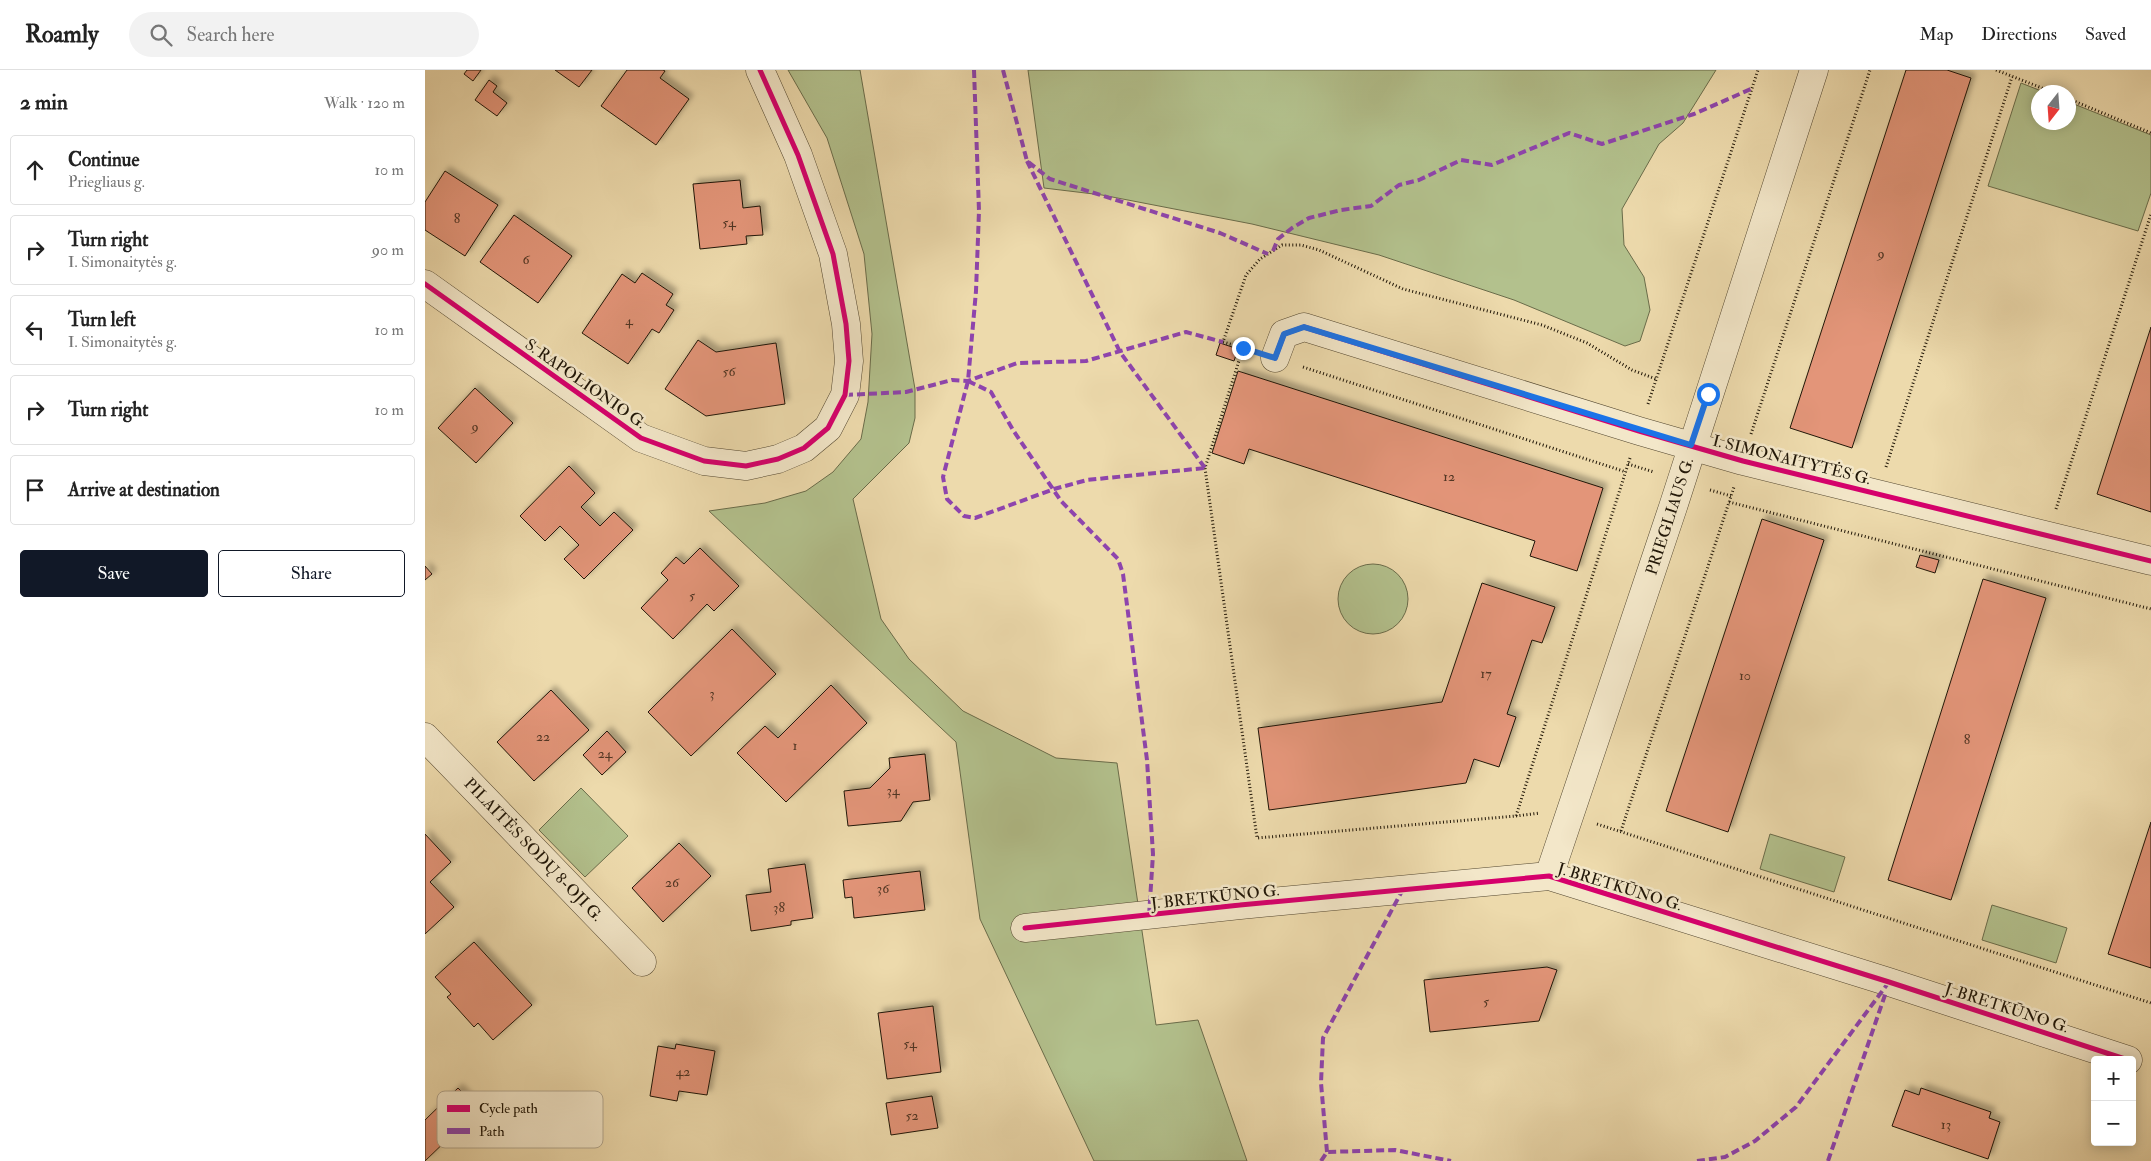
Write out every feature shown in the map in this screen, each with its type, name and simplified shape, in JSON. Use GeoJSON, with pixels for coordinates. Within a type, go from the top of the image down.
{"type":"FeatureCollection","features":[{"type":"Feature","properties":{"kind":"street","name":"S. RAPOLIONIO G."},"geometry":{"type":"LineString","coordinates":[[425,284],[641,438],[704,461],[746,466],[778,459],[803,448],[828,428],[845,396],[849,361],[846,324],[833,254],[798,155],[760,70]]}},
{"type":"Feature","properties":{"kind":"street","name":"PRIEGLIAUS G."},"geometry":{"type":"LineString","coordinates":[[1549,876],[1814,70]]}},
{"type":"Feature","properties":{"kind":"street","name":"I. SIMONAITYTĖS G."},"geometry":{"type":"LineString","coordinates":[[1275,358],[1284,334],[1304,327],[1639,431],[1743,461],[2151,561]]}},
{"type":"Feature","properties":{"kind":"street","name":"PILAITĖS SODŲ 8-OJI G."},"geometry":{"type":"LineString","coordinates":[[425,737],[642,962]]}},
{"type":"Feature","properties":{"kind":"street","name":"J. BRETKŪNO G."},"geometry":{"type":"LineString","coordinates":[[1025,928],[1240,905],[1549,876],[1871,976],[2116,1056]]}},
{"type":"Feature","properties":{"kind":"street"},"geometry":{"type":"LineString","coordinates":[[2136,1062],[2151,1067]]}},
{"type":"Feature","properties":{"kind":"path"},"geometry":{"type":"LineString","coordinates":[[1516,816],[1639,431],[1758,70]]}},
{"type":"Feature","properties":{"kind":"path"},"geometry":{"type":"LineString","coordinates":[[1996,70],[2034,85]]}},
{"type":"Feature","properties":{"kind":"path"},"geometry":{"type":"LineString","coordinates":[[1878,493],[2012,76]]}},
{"type":"Feature","properties":{"kind":"path"},"geometry":{"type":"LineString","coordinates":[[2076,102],[2151,133]]}},
{"type":"Feature","properties":{"kind":"path"},"geometry":{"type":"LineString","coordinates":[[2048,535],[2151,214]]}},
{"type":"Feature","properties":{"kind":"path"},"geometry":{"type":"LineString","coordinates":[[1243,348],[1626,472]]}},
{"type":"Feature","properties":{"kind":"path"},"geometry":{"type":"LineString","coordinates":[[1208,491],[1257,838],[1516,816],[1542,812],[1570,816],[2151,1004]]}},
{"type":"Feature","properties":{"kind":"path"},"geometry":{"type":"LineString","coordinates":[[1729,502],[2151,609]]}},
{"type":"Feature","properties":{"kind":"green space"},"geometry":{"type":"Polygon","coordinates":[[[788,70],[860,70],[915,389],[915,418],[909,443],[853,499],[881,619],[909,659],[963,711],[1056,758],[1117,763],[1156,1025],[1198,1020],[1247,1161],[1094,1161],[980,919],[956,742],[709,511],[765,503],[806,491],[833,472],[861,439],[868,402],[872,334],[864,254],[827,138],[788,70]]]}},
{"type":"Feature","properties":{"kind":"green space"},"geometry":{"type":"Polygon","coordinates":[[[1028,70],[1716,70],[1683,123],[1659,144],[1622,209],[1624,245],[1644,277],[1650,310],[1640,341],[1625,346],[1514,300],[1379,255],[1252,224],[1102,195],[1044,188],[1028,70]]]}},
{"type":"Feature","properties":{"kind":"green space"},"geometry":{"type":"Polygon","coordinates":[[[2021,83],[2031,87],[2031,130],[2076,130],[2076,105],[2151,135],[2151,193],[2138,231],[1988,186],[2021,83]]]}},
{"type":"Feature","properties":{"kind":"green space"},"geometry":{"type":"Polygon","coordinates":[[[1373,564],[1386,567],[1398,574],[1405,586],[1408,599],[1405,612],[1398,624],[1386,631],[1373,634],[1360,631],[1348,624],[1341,612],[1338,599],[1341,586],[1348,574],[1360,567],[1373,564]]]}},
{"type":"Feature","properties":{"kind":"green space"},"geometry":{"type":"Polygon","coordinates":[[[581,788],[628,836],[585,877],[539,830],[581,788]]]}},
{"type":"Feature","properties":{"kind":"green space"},"geometry":{"type":"Polygon","coordinates":[[[1770,834],[1845,857],[1834,892],[1760,869],[1770,834]]]}},
{"type":"Feature","properties":{"kind":"green space"},"geometry":{"type":"Polygon","coordinates":[[[1992,905],[2067,928],[2056,963],[1982,940],[1992,905]]]}},
{"type":"Feature","properties":{"kind":"building"},"geometry":{"type":"Polygon","coordinates":[[[467,70],[481,70],[473,81],[464,74],[467,70]]]}},
{"type":"Feature","properties":{"kind":"building"},"geometry":{"type":"Polygon","coordinates":[[[555,70],[592,70],[579,87],[555,70]]]}},
{"type":"Feature","properties":{"kind":"building"},"geometry":{"type":"Polygon","coordinates":[[[627,70],[663,70],[665,71],[660,78],[689,99],[656,145],[601,106],[627,70]]]}},
{"type":"Feature","properties":{"kind":"building"},"geometry":{"type":"Polygon","coordinates":[[[1906,70],[1947,70],[1971,78],[1852,448],[1790,428],[1906,70]]]}},
{"type":"Feature","properties":{"kind":"building"},"geometry":{"type":"Polygon","coordinates":[[[489,80],[497,86],[493,92],[507,103],[497,116],[475,100],[489,80]]]}},
{"type":"Feature","properties":{"kind":"building"},"geometry":{"type":"Polygon","coordinates":[[[445,171],[498,205],[465,256],[425,230],[425,202],[445,171]]]}},
{"type":"Feature","properties":{"kind":"building"},"geometry":{"type":"Polygon","coordinates":[[[740,180],[743,208],[760,206],[763,235],[746,236],[747,244],[700,249],[693,184],[740,180]]]}},
{"type":"Feature","properties":{"kind":"building"},"geometry":{"type":"Polygon","coordinates":[[[514,215],[572,256],[538,303],[480,262],[514,215]]]}},
{"type":"Feature","properties":{"kind":"building"},"geometry":{"type":"Polygon","coordinates":[[[642,273],[673,294],[666,305],[674,310],[659,333],[652,329],[628,364],[582,333],[622,274],[635,283],[642,273]]]}},
{"type":"Feature","properties":{"kind":"building"},"geometry":{"type":"Polygon","coordinates":[[[2151,327],[2151,512],[2097,494],[2151,327]]]}},
{"type":"Feature","properties":{"kind":"building"},"geometry":{"type":"Polygon","coordinates":[[[698,340],[716,352],[776,343],[785,404],[706,416],[665,389],[698,340]]]}},
{"type":"Feature","properties":{"kind":"building"},"geometry":{"type":"Polygon","coordinates":[[[1220,343],[1238,349],[1234,361],[1216,355],[1220,343]]]}},
{"type":"Feature","properties":{"kind":"building"},"geometry":{"type":"Polygon","coordinates":[[[1238,371],[1603,488],[1577,571],[1530,556],[1535,541],[1249,449],[1244,464],[1212,453],[1238,371]]]}},
{"type":"Feature","properties":{"kind":"building"},"geometry":{"type":"Polygon","coordinates":[[[475,388],[513,423],[476,463],[438,428],[475,388]]]}},
{"type":"Feature","properties":{"kind":"building"},"geometry":{"type":"Polygon","coordinates":[[[569,466],[595,493],[581,507],[600,526],[614,512],[633,530],[584,579],[564,559],[579,545],[560,526],[545,541],[520,516],[569,466]]]}},
{"type":"Feature","properties":{"kind":"building"},"geometry":{"type":"Polygon","coordinates":[[[1762,519],[1824,540],[1728,832],[1666,811],[1762,519]]]}},
{"type":"Feature","properties":{"kind":"building"},"geometry":{"type":"Polygon","coordinates":[[[700,548],[739,586],[714,611],[707,604],[673,639],[641,608],[668,580],[661,573],[676,557],[684,564],[700,548]]]}},
{"type":"Feature","properties":{"kind":"building"},"geometry":{"type":"Polygon","coordinates":[[[1920,555],[1939,560],[1935,573],[1916,567],[1920,555]]]}},
{"type":"Feature","properties":{"kind":"building"},"geometry":{"type":"Polygon","coordinates":[[[425,566],[432,574],[425,580],[425,566]]]}},
{"type":"Feature","properties":{"kind":"building"},"geometry":{"type":"Polygon","coordinates":[[[1983,579],[2046,598],[1951,900],[1888,880],[1983,579]]]}},
{"type":"Feature","properties":{"kind":"building"},"geometry":{"type":"Polygon","coordinates":[[[1482,583],[1555,607],[1542,643],[1532,640],[1507,714],[1516,717],[1499,767],[1474,759],[1466,783],[1269,810],[1258,728],[1442,702],[1482,583]]]}},
{"type":"Feature","properties":{"kind":"building"},"geometry":{"type":"Polygon","coordinates":[[[732,629],[776,674],[691,756],[648,712],[732,629]]]}},
{"type":"Feature","properties":{"kind":"building"},"geometry":{"type":"Polygon","coordinates":[[[831,685],[867,723],[786,802],[737,753],[765,726],[778,738],[831,685]]]}},
{"type":"Feature","properties":{"kind":"building"},"geometry":{"type":"Polygon","coordinates":[[[551,690],[589,730],[534,781],[497,742],[551,690]]]}},
{"type":"Feature","properties":{"kind":"building"},"geometry":{"type":"Polygon","coordinates":[[[607,731],[626,752],[602,775],[583,755],[607,731]]]}},
{"type":"Feature","properties":{"kind":"building"},"geometry":{"type":"Polygon","coordinates":[[[925,754],[930,800],[913,802],[901,821],[848,826],[844,791],[870,788],[890,768],[889,758],[925,754]]]}},
{"type":"Feature","properties":{"kind":"building"},"geometry":{"type":"Polygon","coordinates":[[[2151,822],[2151,968],[2108,954],[2151,822]]]}},
{"type":"Feature","properties":{"kind":"building"},"geometry":{"type":"Polygon","coordinates":[[[425,834],[451,862],[430,882],[454,907],[425,934],[425,834]]]}},
{"type":"Feature","properties":{"kind":"building"},"geometry":{"type":"Polygon","coordinates":[[[679,843],[711,876],[663,922],[632,888],[679,843]]]}},
{"type":"Feature","properties":{"kind":"building"},"geometry":{"type":"Polygon","coordinates":[[[805,864],[813,918],[791,921],[791,925],[751,931],[746,895],[771,892],[768,869],[805,864]]]}},
{"type":"Feature","properties":{"kind":"building"},"geometry":{"type":"Polygon","coordinates":[[[920,871],[925,910],[854,918],[852,897],[845,898],[843,880],[920,871]]]}},
{"type":"Feature","properties":{"kind":"building"},"geometry":{"type":"Polygon","coordinates":[[[474,942],[532,1005],[493,1040],[478,1023],[474,1027],[447,997],[451,994],[435,977],[474,942]]]}},
{"type":"Feature","properties":{"kind":"building"},"geometry":{"type":"Polygon","coordinates":[[[1547,967],[1557,970],[1539,1021],[1430,1032],[1424,980],[1547,967]]]}},
{"type":"Feature","properties":{"kind":"building"},"geometry":{"type":"Polygon","coordinates":[[[933,1006],[941,1072],[887,1079],[878,1013],[933,1006]]]}},
{"type":"Feature","properties":{"kind":"building"},"geometry":{"type":"Polygon","coordinates":[[[676,1044],[715,1051],[707,1095],[679,1091],[677,1101],[650,1096],[658,1046],[675,1049],[676,1044]]]}},
{"type":"Feature","properties":{"kind":"building"},"geometry":{"type":"Polygon","coordinates":[[[1921,1088],[1991,1112],[1989,1118],[2000,1122],[1988,1159],[1892,1126],[1905,1090],[1919,1095],[1921,1088]]]}},
{"type":"Feature","properties":{"kind":"building"},"geometry":{"type":"Polygon","coordinates":[[[932,1096],[938,1128],[891,1135],[886,1103],[932,1096]]]}},
{"type":"Feature","properties":{"kind":"building"},"geometry":{"type":"Polygon","coordinates":[[[437,1108],[438,1148],[425,1161],[425,1120],[437,1108]]]}},
{"type":"Feature","properties":{"kind":"marked path"},"geometry":{"type":"LineString","coordinates":[[974,70],[979,211],[976,291],[968,381],[943,477],[947,499],[964,516],[975,518],[1054,489],[1087,480],[1205,468]]}},
{"type":"Feature","properties":{"kind":"marked path"},"geometry":{"type":"LineString","coordinates":[[1003,70],[1027,161],[1050,179],[1220,233],[1268,254]]}},
{"type":"Feature","properties":{"kind":"marked path"},"geometry":{"type":"LineString","coordinates":[[1273,251],[1278,239],[1309,218],[1341,210],[1371,206],[1399,185],[1419,180],[1461,160],[1492,165],[1569,133],[1602,144],[1694,114],[1751,89]]}},
{"type":"Feature","properties":{"kind":"marked path"},"geometry":{"type":"LineString","coordinates":[[1027,161],[1120,352],[1205,468]]}},
{"type":"Feature","properties":{"kind":"marked path"},"geometry":{"type":"LineString","coordinates":[[845,395],[906,392],[952,380],[968,381],[1017,363],[1086,361],[1186,332],[1223,342]]}},
{"type":"Feature","properties":{"kind":"marked path"},"geometry":{"type":"LineString","coordinates":[[968,381],[991,392],[1013,430],[1061,501],[1118,559],[1123,574],[1147,760],[1153,854],[1149,916]]}},
{"type":"Feature","properties":{"kind":"marked path"},"geometry":{"type":"LineString","coordinates":[[1327,1152],[1321,1083],[1323,1038],[1402,891]]}},
{"type":"Feature","properties":{"kind":"marked path"},"geometry":{"type":"LineString","coordinates":[[1697,1161],[1725,1157],[1755,1141],[1796,1107],[1889,982]]}},
{"type":"Feature","properties":{"kind":"marked path"},"geometry":{"type":"LineString","coordinates":[[1828,1161],[1886,992]]}},
{"type":"Feature","properties":{"kind":"marked path"},"geometry":{"type":"LineString","coordinates":[[1321,1161],[1327,1152],[1395,1150],[1451,1161]]}},
{"type":"Feature","properties":{"kind":"cycle path"},"geometry":{"type":"LineString","coordinates":[[425,284],[641,438],[704,461],[746,466],[778,459],[804,448],[828,428],[845,395],[849,361],[846,324],[833,254],[798,155],[760,70]]}},
{"type":"Feature","properties":{"kind":"cycle path"},"geometry":{"type":"LineString","coordinates":[[1275,358],[1284,334],[1304,327],[1639,431],[1743,461],[2151,561]]}},
{"type":"Feature","properties":{"kind":"cycle path"},"geometry":{"type":"LineString","coordinates":[[1025,928],[1240,905],[1549,876],[1889,982],[2116,1056]]}},
{"type":"Feature","properties":{"kind":"route"},"geometry":{"type":"LineString","coordinates":[[1243,348],[1275,358],[1284,334],[1304,327],[1639,431],[1691,445],[1708,394]]}}]}
